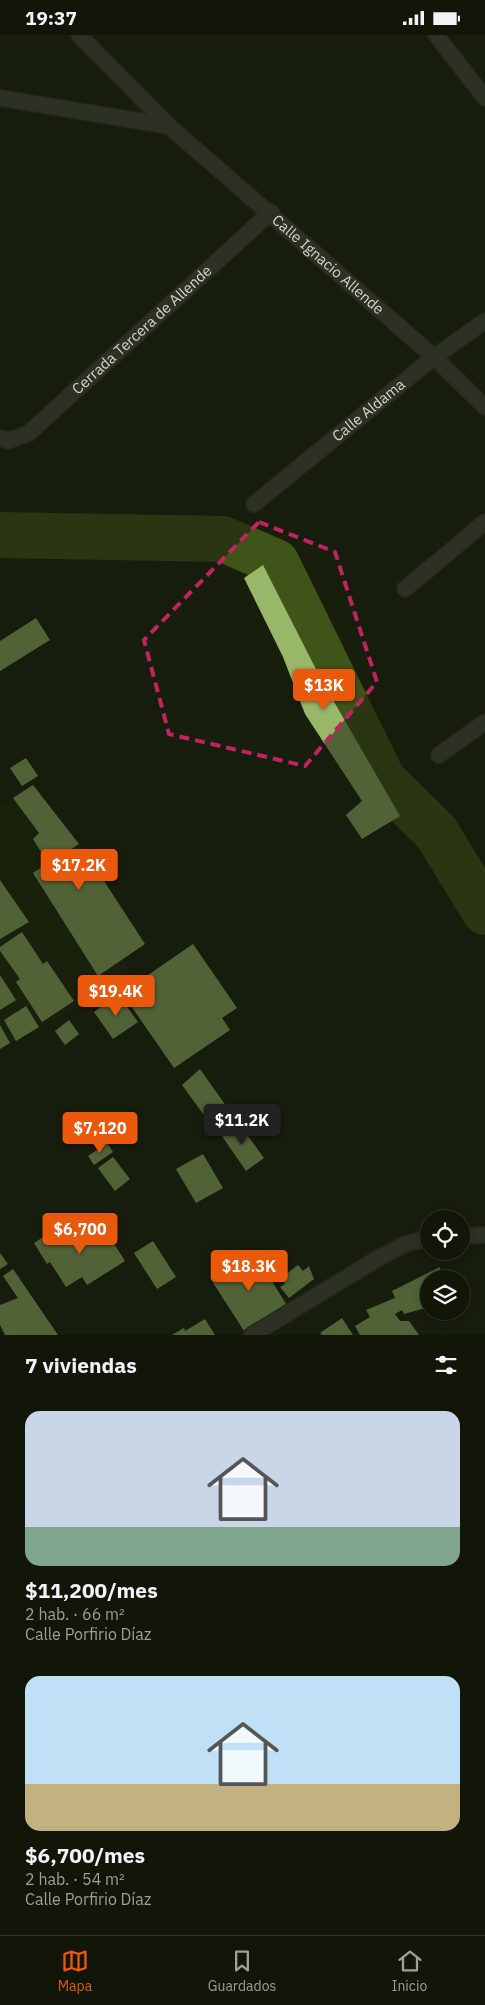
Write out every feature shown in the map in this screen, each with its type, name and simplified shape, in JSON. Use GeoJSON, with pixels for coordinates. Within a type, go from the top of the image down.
{"type":"FeatureCollection","features":[{"type":"Feature","properties":{"kind":"street","name":"Calle Ignacio Allende"},"geometry":{"type":"LineString","coordinates":[[79,35],[169,125],[434,357],[485,407]]}},
{"type":"Feature","properties":{"kind":"street"},"geometry":{"type":"LineString","coordinates":[[436,35],[485,98]]}},
{"type":"Feature","properties":{"kind":"street"},"geometry":{"type":"LineString","coordinates":[[0,98],[169,125]]}},
{"type":"Feature","properties":{"kind":"street","name":"Cerrada Tercera de Allende"},"geometry":{"type":"LineString","coordinates":[[4,440],[18,439],[29,433],[271,213]]}},
{"type":"Feature","properties":{"kind":"street","name":"Calle Aldama"},"geometry":{"type":"LineString","coordinates":[[254,504],[434,357],[485,321]]}},
{"type":"Feature","properties":{"kind":"street"},"geometry":{"type":"LineString","coordinates":[[405,589],[485,522]]}},
{"type":"Feature","properties":{"kind":"street"},"geometry":{"type":"LineString","coordinates":[[439,755],[485,722]]}},
{"type":"Feature","properties":{"kind":"street"},"geometry":{"type":"LineString","coordinates":[[470,1236],[485,1235]]}},
{"type":"Feature","properties":{"kind":"street"},"geometry":{"type":"LineString","coordinates":[[252,1335],[377,1259],[405,1244],[420,1240]]}},
{"type":"Feature","properties":{"kind":"highlighted area"},"geometry":{"type":"Polygon","coordinates":[[[259,522],[335,552],[377,682],[305,766],[169,734],[144,640],[259,522]]]}},
{"type":"Feature","properties":{"kind":"shaded area"},"geometry":{"type":"Polygon","coordinates":[[[33,785],[91,861],[145,944],[123,960],[133,976],[0,1050],[0,807],[33,785]]]}},
{"type":"Feature","properties":{"kind":"building"},"geometry":{"type":"Polygon","coordinates":[[[263,565],[322,681],[400,816],[362,839],[346,815],[362,801],[305,714],[283,657],[244,578],[263,565]]]}},
{"type":"Feature","properties":{"kind":"building"},"geometry":{"type":"Polygon","coordinates":[[[36,618],[50,640],[0,671],[0,641],[36,618]]]}},
{"type":"Feature","properties":{"kind":"building"},"geometry":{"type":"Polygon","coordinates":[[[26,758],[38,776],[22,786],[10,768],[26,758]]]}},
{"type":"Feature","properties":{"kind":"building"},"geometry":{"type":"Polygon","coordinates":[[[33,785],[79,844],[67,852],[78,870],[91,861],[145,944],[98,976],[33,873],[48,863],[33,839],[39,833],[13,798],[33,785]]]}},
{"type":"Feature","properties":{"kind":"building"},"geometry":{"type":"Polygon","coordinates":[[[0,880],[29,922],[0,939],[0,880]]]}},
{"type":"Feature","properties":{"kind":"building"},"geometry":{"type":"Polygon","coordinates":[[[22,932],[43,964],[47,961],[74,1001],[42,1022],[16,982],[20,979],[0,951],[0,947],[22,932]]]}},
{"type":"Feature","properties":{"kind":"building"},"geometry":{"type":"Polygon","coordinates":[[[193,944],[237,1008],[222,1018],[230,1030],[174,1068],[122,993],[193,944]]]}},
{"type":"Feature","properties":{"kind":"building"},"geometry":{"type":"Polygon","coordinates":[[[0,975],[16,1000],[0,1010],[0,975]]]}},
{"type":"Feature","properties":{"kind":"building"},"geometry":{"type":"Polygon","coordinates":[[[118,994],[138,1022],[113,1039],[94,1012],[118,994]]]}},
{"type":"Feature","properties":{"kind":"building"},"geometry":{"type":"Polygon","coordinates":[[[26,1006],[39,1027],[16,1041],[4,1020],[26,1006]]]}},
{"type":"Feature","properties":{"kind":"building"},"geometry":{"type":"Polygon","coordinates":[[[69,1020],[79,1034],[65,1045],[55,1031],[69,1020]]]}},
{"type":"Feature","properties":{"kind":"building"},"geometry":{"type":"Polygon","coordinates":[[[0,1025],[10,1043],[0,1049],[0,1025]]]}},
{"type":"Feature","properties":{"kind":"building"},"geometry":{"type":"Polygon","coordinates":[[[200,1069],[234,1117],[215,1130],[182,1085],[200,1069]]]}},
{"type":"Feature","properties":{"kind":"building"},"geometry":{"type":"Polygon","coordinates":[[[237,1121],[264,1158],[246,1171],[220,1133],[237,1121]]]}},
{"type":"Feature","properties":{"kind":"building"},"geometry":{"type":"Polygon","coordinates":[[[107,1143],[113,1152],[94,1165],[88,1156],[107,1143]]]}},
{"type":"Feature","properties":{"kind":"building"},"geometry":{"type":"Polygon","coordinates":[[[203,1154],[223,1188],[196,1203],[176,1169],[203,1154]]]}},
{"type":"Feature","properties":{"kind":"building"},"geometry":{"type":"Polygon","coordinates":[[[113,1157],[130,1179],[115,1191],[98,1168],[113,1157]]]}},
{"type":"Feature","properties":{"kind":"building"},"geometry":{"type":"Polygon","coordinates":[[[60,1226],[73,1245],[103,1226],[125,1261],[87,1285],[82,1277],[66,1287],[50,1262],[47,1264],[34,1243],[60,1226]]]}},
{"type":"Feature","properties":{"kind":"building"},"geometry":{"type":"Polygon","coordinates":[[[153,1241],[176,1277],[157,1289],[134,1253],[153,1241]]]}},
{"type":"Feature","properties":{"kind":"building"},"geometry":{"type":"Polygon","coordinates":[[[253,1251],[288,1307],[246,1334],[210,1278],[253,1251]]]}},
{"type":"Feature","properties":{"kind":"building"},"geometry":{"type":"Polygon","coordinates":[[[0,1253],[8,1264],[0,1269],[0,1253]]]}},
{"type":"Feature","properties":{"kind":"building"},"geometry":{"type":"Polygon","coordinates":[[[298,1265],[303,1271],[309,1266],[314,1279],[289,1298],[280,1287],[285,1284],[281,1278],[298,1265]]]}},
{"type":"Feature","properties":{"kind":"building"},"geometry":{"type":"Polygon","coordinates":[[[13,1269],[58,1335],[5,1335],[0,1325],[0,1305],[18,1298],[3,1276],[13,1269]]]}},
{"type":"Feature","properties":{"kind":"building"},"geometry":{"type":"Polygon","coordinates":[[[420,1277],[420,1310],[404,1314],[402,1310],[395,1314],[400,1321],[409,1321],[419,1335],[360,1335],[355,1326],[370,1317],[366,1310],[395,1298],[392,1291],[420,1277]]]}},
{"type":"Feature","properties":{"kind":"building"},"geometry":{"type":"Polygon","coordinates":[[[342,1318],[353,1335],[322,1335],[320,1333],[342,1318]]]}},
{"type":"Feature","properties":{"kind":"building"},"geometry":{"type":"Polygon","coordinates":[[[205,1319],[215,1335],[172,1335],[184,1328],[185,1331],[205,1319]]]}},
{"type":"Feature","properties":{"kind":"waterway"},"geometry":{"type":"LineString","coordinates":[[0,535],[223,539],[276,562],[383,780],[436,832],[485,912]]}}]}
